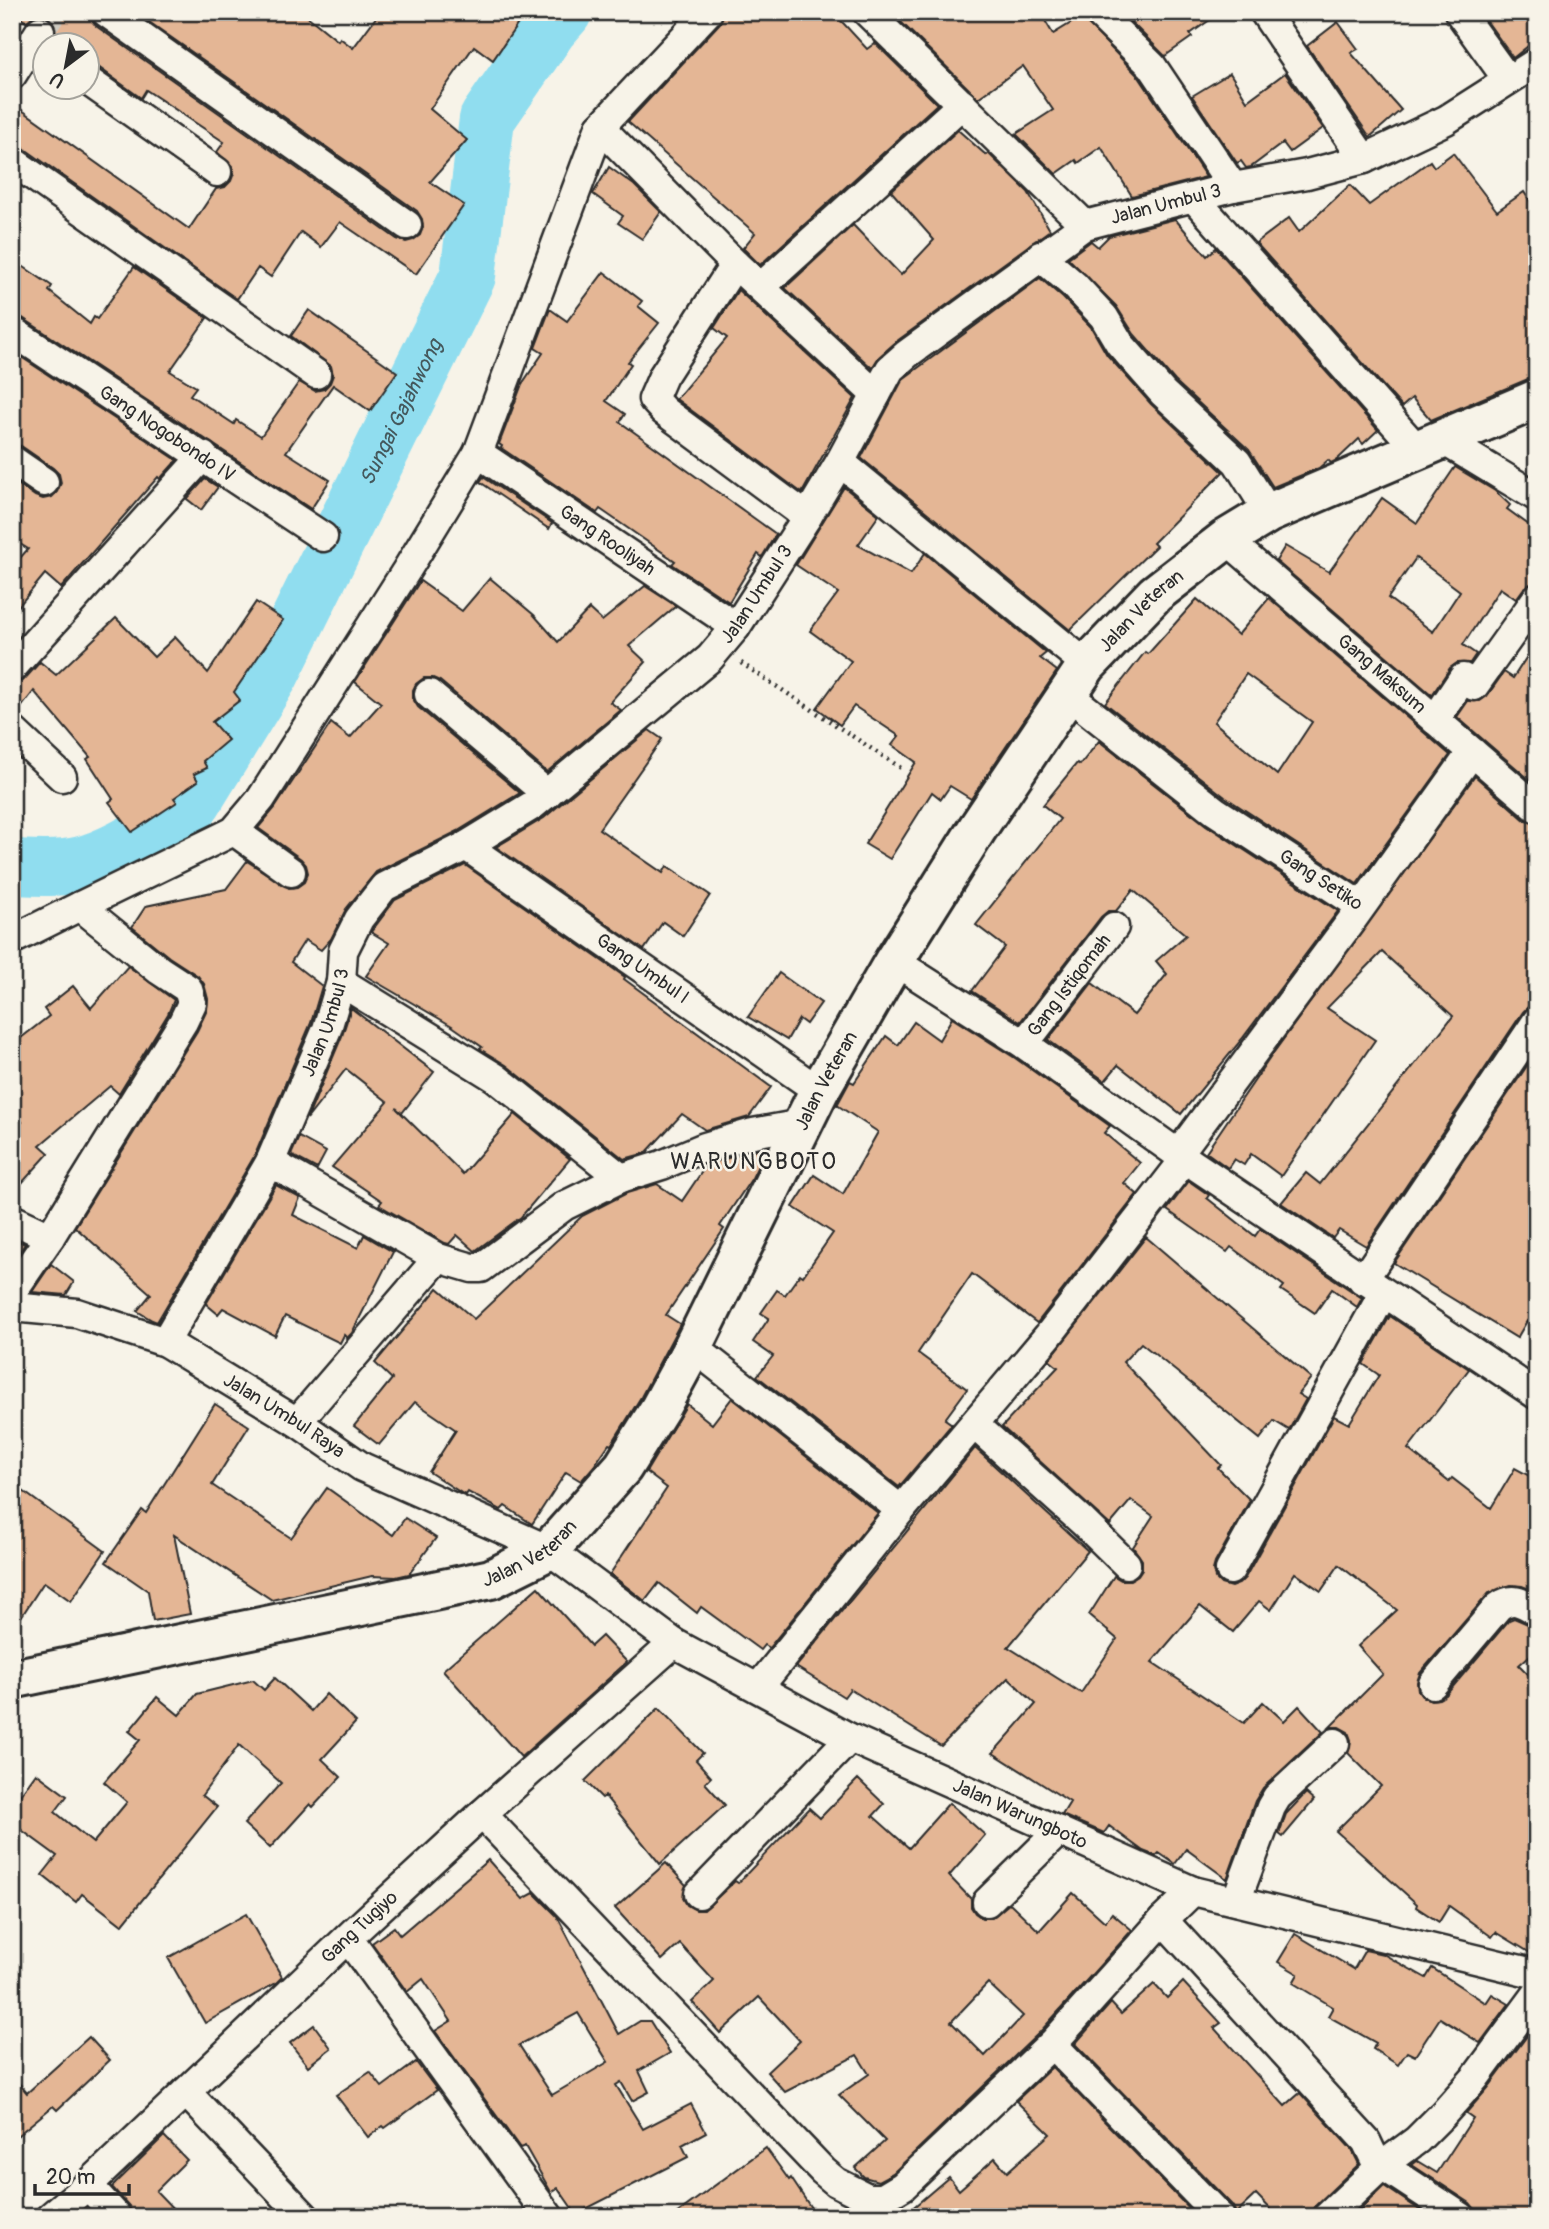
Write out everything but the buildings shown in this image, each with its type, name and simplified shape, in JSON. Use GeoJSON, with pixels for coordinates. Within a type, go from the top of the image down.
{"type":"FeatureCollection","features":[{"type":"Feature","properties":{"kind":"main road","name":"Jalan Veteran"},"geometry":{"type":"LineString","coordinates":[[12,1679],[491,1579],[549,1550],[623,1466],[660,1408],[693,1347],[819,1091],[894,961],[977,829],[1077,679],[1155,594],[1226,539],[1269,513],[1537,399]]}},
{"type":"Feature","properties":{"kind":"street"},"geometry":{"type":"LineString","coordinates":[[106,12],[407,225]]}},
{"type":"Feature","properties":{"kind":"street"},"geometry":{"type":"LineString","coordinates":[[12,940],[234,831],[261,799],[478,453],[600,127],[708,12]]}},
{"type":"Feature","properties":{"kind":"street"},"geometry":{"type":"LineString","coordinates":[[867,12],[1084,225]]}},
{"type":"Feature","properties":{"kind":"street"},"geometry":{"type":"LineString","coordinates":[[1097,12],[1152,66],[1233,187]]}},
{"type":"Feature","properties":{"kind":"street"},"geometry":{"type":"LineString","coordinates":[[1264,12],[1364,159]]}},
{"type":"Feature","properties":{"kind":"street"},"geometry":{"type":"LineString","coordinates":[[1459,12],[1508,80]]}},
{"type":"Feature","properties":{"kind":"street"},"geometry":{"type":"LineString","coordinates":[[12,75],[32,40]]}},
{"type":"Feature","properties":{"kind":"street","name":"Jalan Umbul 3"},"geometry":{"type":"LineString","coordinates":[[164,1342],[270,1162],[327,1029],[341,982],[343,951],[359,919],[384,887],[466,846],[533,805],[710,658],[727,638],[807,517],[890,369],[1084,225],[1233,187],[1307,174],[1364,159],[1446,120],[1537,62]]}},
{"type":"Feature","properties":{"kind":"street"},"geometry":{"type":"LineString","coordinates":[[102,91],[217,172]]}},
{"type":"Feature","properties":{"kind":"street"},"geometry":{"type":"LineString","coordinates":[[761,288],[962,104]]}},
{"type":"Feature","properties":{"kind":"street"},"geometry":{"type":"LineString","coordinates":[[600,127],[735,264],[876,395]]}},
{"type":"Feature","properties":{"kind":"street"},"geometry":{"type":"LineString","coordinates":[[12,161],[316,374]]}},
{"type":"Feature","properties":{"kind":"street"},"geometry":{"type":"LineString","coordinates":[[1194,198],[1430,444],[1537,497]]}},
{"type":"Feature","properties":{"kind":"street"},"geometry":{"type":"LineString","coordinates":[[1040,256],[1075,286],[1104,317],[1120,344],[1163,394],[1237,462],[1269,513]]}},
{"type":"Feature","properties":{"kind":"street"},"geometry":{"type":"LineString","coordinates":[[735,264],[663,376],[653,399],[664,411],[807,517]]}},
{"type":"Feature","properties":{"kind":"street","name":"Gang Nogobondo IV"},"geometry":{"type":"LineString","coordinates":[[12,331],[323,537]]}},
{"type":"Feature","properties":{"kind":"street","name":"Gang Rooliyah"},"geometry":{"type":"LineString","coordinates":[[478,453],[727,638]]}},
{"type":"Feature","properties":{"kind":"street"},"geometry":{"type":"LineString","coordinates":[[12,668],[203,456]]}},
{"type":"Feature","properties":{"kind":"street"},"geometry":{"type":"LineString","coordinates":[[12,460],[44,482]]}},
{"type":"Feature","properties":{"kind":"street","name":"Gang Setiko"},"geometry":{"type":"LineString","coordinates":[[758,1688],[901,1510],[975,1425],[1182,1157],[1361,906],[1215,811],[1077,679],[840,462]]}},
{"type":"Feature","properties":{"kind":"street","name":"Gang Maksum"},"geometry":{"type":"LineString","coordinates":[[1226,539],[1537,808]]}},
{"type":"Feature","properties":{"kind":"street"},"geometry":{"type":"LineString","coordinates":[[1435,720],[1463,678],[1474,686],[1537,598]]}},
{"type":"Feature","properties":{"kind":"street"},"geometry":{"type":"LineString","coordinates":[[429,694],[547,794]]}},
{"type":"Feature","properties":{"kind":"street"},"geometry":{"type":"LineString","coordinates":[[12,730],[62,777]]}},
{"type":"Feature","properties":{"kind":"street"},"geometry":{"type":"LineString","coordinates":[[1361,906],[1472,752]]}},
{"type":"Feature","properties":{"kind":"street"},"geometry":{"type":"LineString","coordinates":[[234,831],[290,872]]}},
{"type":"Feature","properties":{"kind":"street","name":"Gang Umbul I"},"geometry":{"type":"LineString","coordinates":[[466,846],[819,1091]]}},
{"type":"Feature","properties":{"kind":"street"},"geometry":{"type":"LineString","coordinates":[[12,1292],[50,1237],[183,1022],[192,1003],[188,989],[159,970],[80,906]]}},
{"type":"Feature","properties":{"kind":"street","name":"Gang Istiqomah"},"geometry":{"type":"LineString","coordinates":[[1024,1044],[1114,927]]}},
{"type":"Feature","properties":{"kind":"street"},"geometry":{"type":"LineString","coordinates":[[894,961],[1024,1044],[1182,1157],[1537,1395]]}},
{"type":"Feature","properties":{"kind":"street"},"geometry":{"type":"LineString","coordinates":[[341,982],[496,1078],[621,1178]]}},
{"type":"Feature","properties":{"kind":"street"},"geometry":{"type":"LineString","coordinates":[[1230,1570],[1373,1287],[1537,1021]]}},
{"type":"Feature","properties":{"kind":"street"},"geometry":{"type":"LineString","coordinates":[[270,1162],[438,1258],[481,1268],[564,1206],[621,1178],[753,1133],[803,1125]]}},
{"type":"Feature","properties":{"kind":"street"},"geometry":{"type":"LineString","coordinates":[[12,1219],[50,1237]]}},
{"type":"Feature","properties":{"kind":"street"},"geometry":{"type":"LineString","coordinates":[[297,1422],[438,1258]]}},
{"type":"Feature","properties":{"kind":"street","name":"Jalan Umbul Raya"},"geometry":{"type":"LineString","coordinates":[[12,1307],[77,1313],[164,1342],[297,1422],[362,1467],[549,1550]]}},
{"type":"Feature","properties":{"kind":"street"},"geometry":{"type":"LineString","coordinates":[[693,1347],[901,1510]]}},
{"type":"Feature","properties":{"kind":"street"},"geometry":{"type":"LineString","coordinates":[[975,1425],[1083,1521],[1126,1564]]}},
{"type":"Feature","properties":{"kind":"street","name":"Jalan Warungboto"},"geometry":{"type":"LineString","coordinates":[[549,1550],[674,1643],[850,1738],[1193,1891],[1537,1974]]}},
{"type":"Feature","properties":{"kind":"street"},"geometry":{"type":"LineString","coordinates":[[1433,1684],[1498,1607],[1507,1601],[1518,1600],[1537,1611]]}},
{"type":"Feature","properties":{"kind":"street","name":"Gang Tugiyo"},"geometry":{"type":"LineString","coordinates":[[50,2217],[88,2185],[482,1814],[674,1643]]}},
{"type":"Feature","properties":{"kind":"street"},"geometry":{"type":"LineString","coordinates":[[699,1894],[850,1738]]}},
{"type":"Feature","properties":{"kind":"street"},"geometry":{"type":"LineString","coordinates":[[1236,1901],[1277,1797],[1335,1743]]}},
{"type":"Feature","properties":{"kind":"street"},"geometry":{"type":"LineString","coordinates":[[482,1814],[823,2171],[836,2182],[869,2198],[883,2198],[903,2186],[1052,2044],[1163,1920],[1193,1891]]}},
{"type":"Feature","properties":{"kind":"street"},"geometry":{"type":"LineString","coordinates":[[987,1902],[1059,1831]]}},
{"type":"Feature","properties":{"kind":"street"},"geometry":{"type":"LineString","coordinates":[[1163,1920],[1366,2141],[1380,2166],[1461,2217]]}},
{"type":"Feature","properties":{"kind":"street"},"geometry":{"type":"LineString","coordinates":[[348,1938],[549,2217]]}},
{"type":"Feature","properties":{"kind":"street"},"geometry":{"type":"LineString","coordinates":[[1327,2217],[1380,2166],[1417,2140],[1443,2115],[1475,2078],[1537,1994]]}},
{"type":"Feature","properties":{"kind":"street"},"geometry":{"type":"LineString","coordinates":[[1052,2044],[1220,2217]]}},
{"type":"Feature","properties":{"kind":"street"},"geometry":{"type":"LineString","coordinates":[[186,2092],[305,2217]]}},
{"type":"Feature","properties":{"kind":"street"},"geometry":{"type":"LineString","coordinates":[[88,2185],[117,2217]]}},
{"type":"Feature","properties":{"kind":"path"},"geometry":{"type":"LineString","coordinates":[[727,638],[904,770]]}},
{"type":"Feature","properties":{"kind":"waterway","name":"Sungai Gajahwong"},"geometry":{"type":"LineString","coordinates":[[194,801],[271,675],[468,276],[487,119],[549,29],[564,12]]}},
{"type":"Feature","properties":{"kind":"waterway","name":"Sungai Gajahwong"},"geometry":{"type":"LineString","coordinates":[[12,867],[61,867],[89,862],[128,845],[190,807]]}},
{"type":"Feature","properties":{"kind":"tunnel"},"geometry":{"type":"LineString","coordinates":[[40,31],[53,12]]}},
{"type":"Feature","properties":{"kind":"district","name":"WARUNGBOTO"},"geometry":{"type":"Point","coordinates":[754,1161]}}]}
